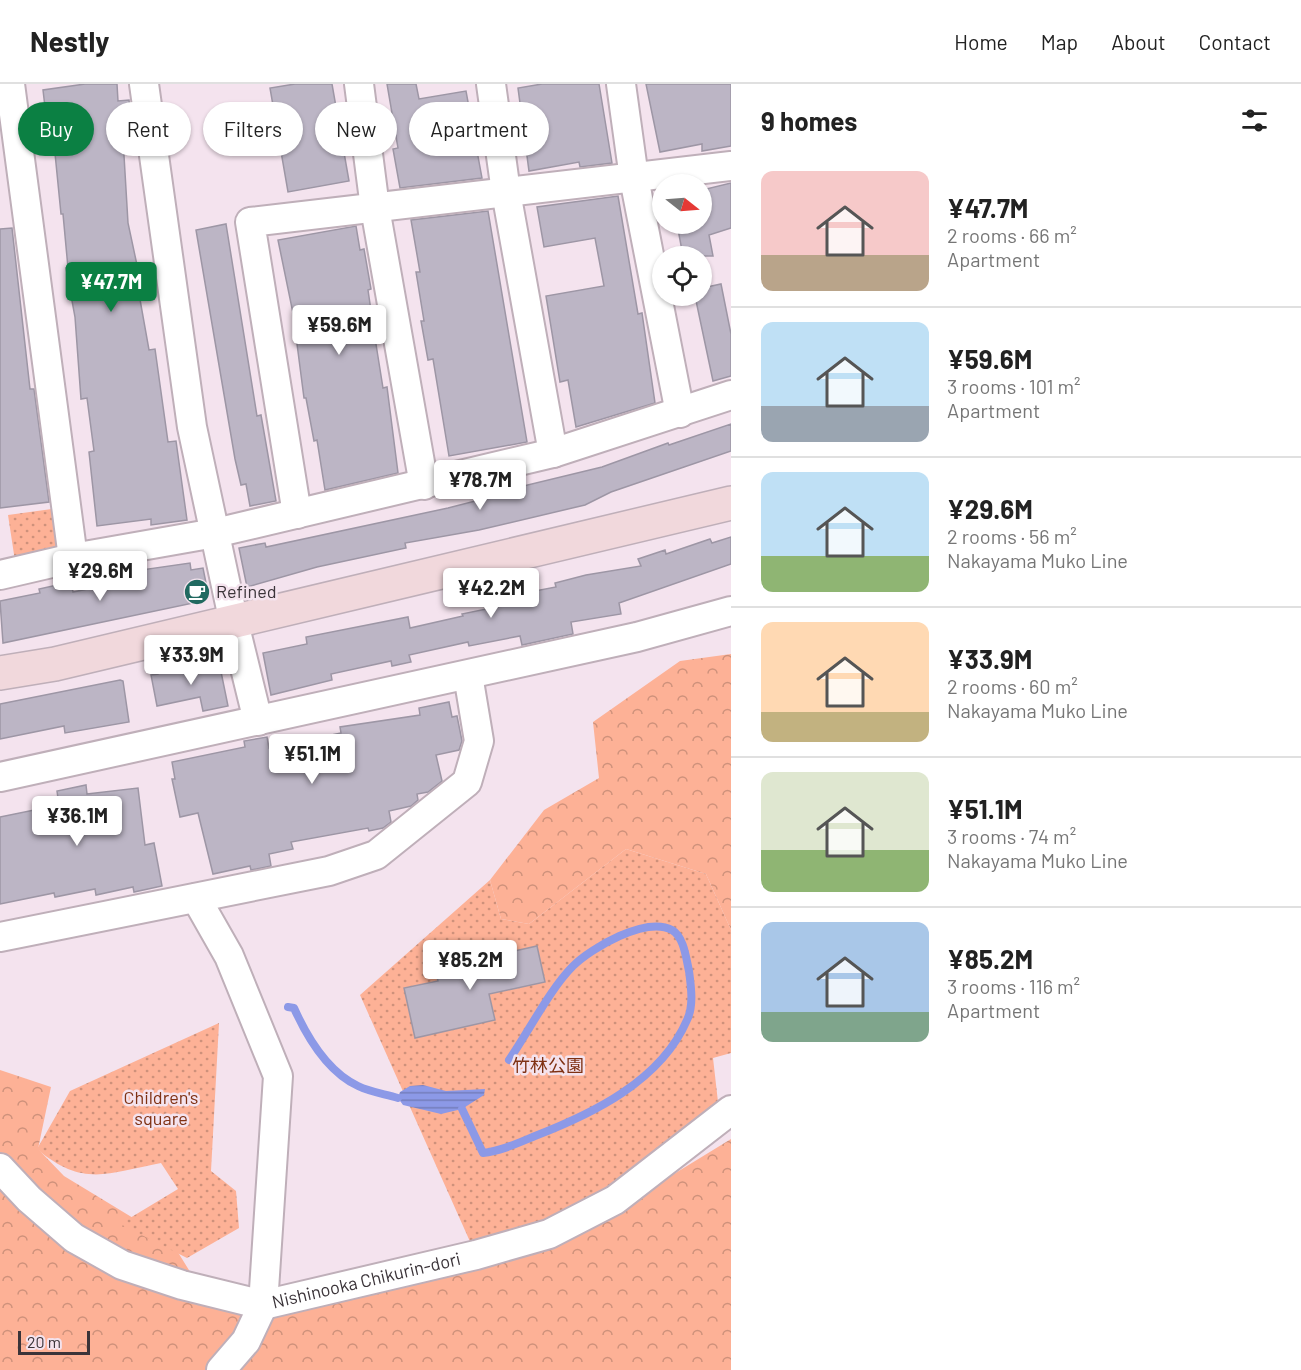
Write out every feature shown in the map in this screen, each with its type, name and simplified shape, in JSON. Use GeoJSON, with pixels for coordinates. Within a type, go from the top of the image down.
{"type":"FeatureCollection","features":[{"type":"Feature","properties":{"kind":"main road"},"geometry":{"type":"LineString","coordinates":[[0,673],[55,664],[234,623],[731,504]]}},
{"type":"Feature","properties":{"kind":"street"},"geometry":{"type":"LineString","coordinates":[[10,84],[73,558]]}},
{"type":"Feature","properties":{"kind":"street"},"geometry":{"type":"LineString","coordinates":[[144,84],[192,427],[234,623],[258,721]]}},
{"type":"Feature","properties":{"kind":"street"},"geometry":{"type":"LineString","coordinates":[[359,84],[375,208],[424,485]]}},
{"type":"Feature","properties":{"kind":"street"},"geometry":{"type":"LineString","coordinates":[[491,84],[506,192],[553,453]]}},
{"type":"Feature","properties":{"kind":"street"},"geometry":{"type":"LineString","coordinates":[[621,84],[634,178],[680,413]]}},
{"type":"Feature","properties":{"kind":"street"},"geometry":{"type":"LineString","coordinates":[[297,514],[250,222],[731,166]]}},
{"type":"Feature","properties":{"kind":"street"},"geometry":{"type":"LineString","coordinates":[[0,575],[73,558],[214,533],[424,485],[553,453],[731,395]]}},
{"type":"Feature","properties":{"kind":"street"},"geometry":{"type":"LineString","coordinates":[[0,777],[637,637],[731,611]]}},
{"type":"Feature","properties":{"kind":"street"},"geometry":{"type":"LineString","coordinates":[[0,937],[329,871],[376,855],[467,782],[479,741],[468,675]]}},
{"type":"Feature","properties":{"kind":"street"},"geometry":{"type":"LineString","coordinates":[[196,898],[229,956],[278,1076],[263,1305],[246,1341],[221,1370]]}},
{"type":"Feature","properties":{"kind":"street","name":"Nishinooka Chikurin-dori"},"geometry":{"type":"LineString","coordinates":[[0,1168],[29,1199],[74,1238],[122,1265],[182,1285],[263,1305],[476,1255],[549,1234],[615,1200],[731,1110]]}},
{"type":"Feature","properties":{"kind":"green space"},"geometry":{"type":"Polygon","coordinates":[[[59,508],[66,552],[15,561],[8,515],[59,508]]]}},
{"type":"Feature","properties":{"kind":"green space"},"geometry":{"type":"Polygon","coordinates":[[[731,654],[731,930],[706,874],[626,849],[529,924],[501,919],[490,880],[544,810],[599,778],[593,722],[680,661],[731,654]]]}},
{"type":"Feature","properties":{"kind":"green space","name":"竹林公園"},"geometry":{"type":"Polygon","coordinates":[[[626,849],[706,874],[731,930],[731,1053],[713,1058],[718,1102],[615,1200],[476,1255],[360,995],[490,880],[501,919],[529,924],[626,849]]]}},
{"type":"Feature","properties":{"kind":"green space","name":"Children's square"},"geometry":{"type":"Polygon","coordinates":[[[219,1023],[211,1171],[236,1191],[239,1228],[187,1258],[120,1224],[178,1189],[161,1163],[111,1173],[82,1173],[53,1161],[37,1149],[70,1091],[219,1023]]]}},
{"type":"Feature","properties":{"kind":"green space"},"geometry":{"type":"Polygon","coordinates":[[[0,1070],[51,1087],[38,1149],[64,1176],[171,1241],[213,1309],[329,1302],[620,1207],[731,1139],[731,1370],[0,1370],[0,1070]]]}},
{"type":"Feature","properties":{"kind":"water"},"geometry":{"type":"Polygon","coordinates":[[[423,1085],[446,1091],[485,1089],[484,1095],[462,1109],[441,1114],[403,1105],[398,1098],[400,1092],[410,1086],[423,1085]]]}},
{"type":"Feature","properties":{"kind":"building"},"geometry":{"type":"Polygon","coordinates":[[[85,84],[117,84],[118,101],[129,100],[129,102],[106,102],[106,156],[124,156],[128,223],[137,265],[147,263],[152,292],[139,294],[149,350],[155,349],[168,442],[176,441],[187,520],[151,525],[151,519],[97,526],[89,452],[94,451],[87,398],[81,399],[75,317],[66,268],[68,268],[63,214],[61,214],[55,156],[94,156],[94,102],[44,102],[43,90],[85,84]]]}},
{"type":"Feature","properties":{"kind":"building"},"geometry":{"type":"Polygon","coordinates":[[[295,84],[332,84],[335,102],[315,102],[315,156],[345,156],[349,181],[288,192],[282,156],[303,156],[303,102],[272,102],[270,88],[295,84]]]}},
{"type":"Feature","properties":{"kind":"building"},"geometry":{"type":"Polygon","coordinates":[[[387,84],[416,84],[419,99],[466,91],[468,102],[409,102],[409,156],[478,156],[482,178],[400,188],[394,156],[397,156],[398,148],[397,102],[390,102],[387,84]]]}},
{"type":"Feature","properties":{"kind":"building"},"geometry":{"type":"Polygon","coordinates":[[[542,84],[599,84],[612,163],[580,167],[579,162],[529,171],[527,156],[549,156],[549,102],[520,102],[518,88],[542,84]]]}},
{"type":"Feature","properties":{"kind":"building"},"geometry":{"type":"Polygon","coordinates":[[[646,84],[731,84],[731,146],[702,151],[702,144],[660,152],[646,84]]]}},
{"type":"Feature","properties":{"kind":"building"},"geometry":{"type":"Polygon","coordinates":[[[731,183],[731,228],[709,235],[711,246],[681,246],[679,234],[712,234],[712,188],[731,183]]]}},
{"type":"Feature","properties":{"kind":"building"},"geometry":{"type":"Polygon","coordinates":[[[618,196],[638,314],[642,313],[655,403],[576,427],[568,380],[560,382],[546,296],[604,286],[595,238],[544,247],[537,207],[618,196]]]}},
{"type":"Feature","properties":{"kind":"building"},"geometry":{"type":"Polygon","coordinates":[[[488,211],[527,442],[449,456],[433,359],[428,360],[421,321],[424,321],[416,272],[420,272],[411,220],[488,211]]]}},
{"type":"Feature","properties":{"kind":"building"},"geometry":{"type":"Polygon","coordinates":[[[226,224],[257,416],[261,415],[276,501],[250,506],[246,484],[241,485],[235,459],[196,230],[226,224]]]}},
{"type":"Feature","properties":{"kind":"building"},"geometry":{"type":"Polygon","coordinates":[[[356,226],[360,250],[364,249],[371,289],[368,290],[375,338],[383,388],[387,387],[398,473],[325,490],[317,440],[314,441],[306,398],[304,398],[293,313],[278,240],[356,226]]]}},
{"type":"Feature","properties":{"kind":"building"},"geometry":{"type":"Polygon","coordinates":[[[12,228],[30,389],[34,389],[49,502],[0,508],[0,229],[12,228]]]}},
{"type":"Feature","properties":{"kind":"building"},"geometry":{"type":"Polygon","coordinates":[[[721,284],[731,334],[731,376],[713,381],[697,306],[712,306],[712,286],[721,284]]]}},
{"type":"Feature","properties":{"kind":"building"},"geometry":{"type":"Polygon","coordinates":[[[731,424],[731,451],[611,492],[585,505],[479,530],[405,543],[406,548],[317,567],[247,587],[239,548],[265,543],[266,547],[448,508],[495,496],[495,493],[602,467],[668,443],[669,445],[731,424]]]}},
{"type":"Feature","properties":{"kind":"building"},"geometry":{"type":"Polygon","coordinates":[[[731,537],[731,564],[619,603],[621,614],[571,622],[573,634],[522,645],[520,636],[469,646],[468,642],[409,655],[411,662],[392,666],[391,661],[331,674],[332,680],[271,695],[263,653],[307,644],[306,637],[408,617],[410,628],[463,616],[462,614],[506,605],[504,597],[556,587],[555,583],[586,575],[641,566],[638,559],[665,550],[666,554],[710,539],[712,543],[731,537]]]}},
{"type":"Feature","properties":{"kind":"building"},"geometry":{"type":"Polygon","coordinates":[[[190,563],[191,570],[203,568],[207,588],[195,590],[198,602],[3,643],[0,601],[40,593],[39,589],[71,582],[73,592],[136,579],[134,571],[190,563]]]}},
{"type":"Feature","properties":{"kind":"building"},"geometry":{"type":"Polygon","coordinates":[[[219,662],[228,706],[203,711],[200,697],[157,706],[151,675],[158,674],[158,671],[187,665],[188,669],[219,662]]]}},
{"type":"Feature","properties":{"kind":"building"},"geometry":{"type":"Polygon","coordinates":[[[123,681],[129,722],[65,733],[64,726],[0,739],[0,704],[123,681]]]}},
{"type":"Feature","properties":{"kind":"building"},"geometry":{"type":"Polygon","coordinates":[[[449,702],[452,717],[457,716],[462,741],[459,750],[436,755],[442,781],[428,792],[417,794],[418,800],[411,806],[389,811],[391,822],[383,828],[369,831],[368,828],[291,842],[293,849],[269,854],[271,866],[251,870],[250,866],[213,874],[198,813],[180,817],[172,779],[175,779],[172,762],[245,747],[244,741],[267,737],[269,748],[341,733],[340,727],[420,715],[419,708],[449,702]]]}},
{"type":"Feature","properties":{"kind":"building"},"geometry":{"type":"Polygon","coordinates":[[[86,785],[87,794],[138,788],[145,845],[154,843],[162,886],[134,892],[133,887],[96,895],[95,889],[55,897],[54,893],[0,904],[0,817],[59,805],[57,791],[86,785]]]}},
{"type":"Feature","properties":{"kind":"building"},"geometry":{"type":"Polygon","coordinates":[[[537,946],[545,982],[489,994],[495,1020],[415,1038],[404,988],[438,981],[435,969],[537,946]]]}},
{"type":"Feature","properties":{"kind":"waterway"},"geometry":{"type":"LineString","coordinates":[[462,1109],[483,1153],[490,1152],[516,1144],[579,1117],[623,1093],[643,1078],[675,1042],[691,1009],[690,977],[682,943],[676,933],[661,927],[634,930],[605,943],[581,959],[556,986],[509,1060]]}},
{"type":"Feature","properties":{"kind":"waterway"},"geometry":{"type":"LineString","coordinates":[[288,1007],[294,1008],[312,1042],[337,1072],[363,1088],[398,1098]]}},
{"type":"Feature","properties":{"kind":"place","name":"Refined"},"geometry":{"type":"Point","coordinates":[197,592]}}]}
